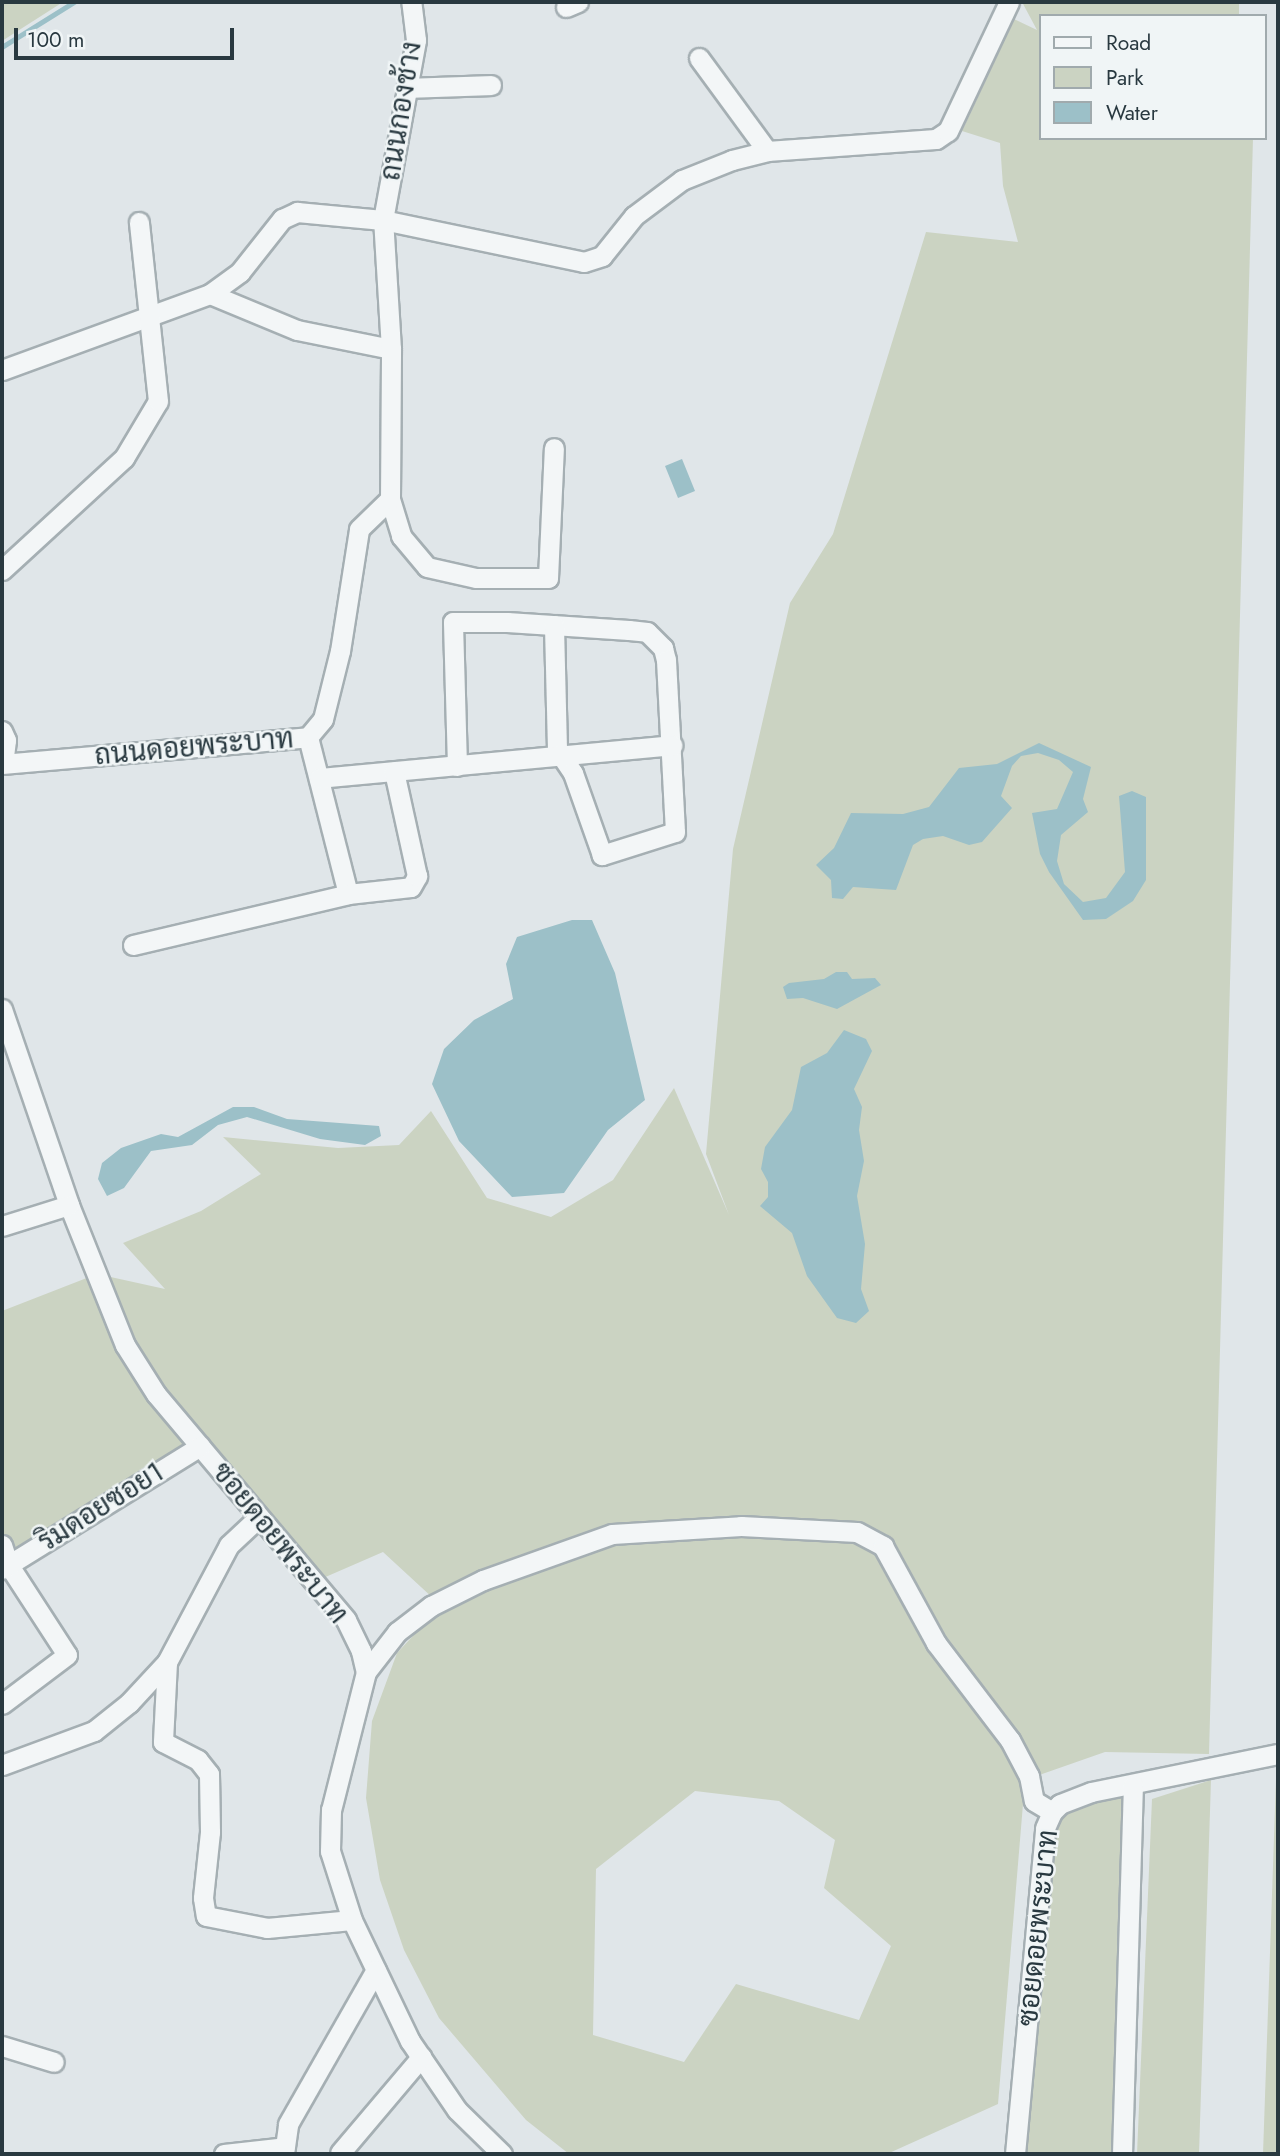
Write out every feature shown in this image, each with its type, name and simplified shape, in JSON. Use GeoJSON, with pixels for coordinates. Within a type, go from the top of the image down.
{"type":"FeatureCollection","features":[{"type":"Feature","properties":{"kind":"street","name":"ถนนกองช้าง"},"geometry":{"type":"LineString","coordinates":[[383,220],[416,40],[411,2]]}},
{"type":"Feature","properties":{"kind":"street"},"geometry":{"type":"LineString","coordinates":[[2,370],[153,318],[210,294],[240,272],[282,219],[297,212],[383,220],[584,262],[602,256],[634,216],[682,180],[767,151],[936,139],[948,131],[1009,2]]}},
{"type":"Feature","properties":{"kind":"street"},"geometry":{"type":"LineString","coordinates":[[699,58],[767,151]]}},
{"type":"Feature","properties":{"kind":"street"},"geometry":{"type":"LineString","coordinates":[[407,88],[491,85]]}},
{"type":"Feature","properties":{"kind":"street"},"geometry":{"type":"LineString","coordinates":[[383,220],[391,349],[390,499],[401,536],[427,567],[476,578],[548,578],[555,448]]}},
{"type":"Feature","properties":{"kind":"street"},"geometry":{"type":"LineString","coordinates":[[2,570],[124,458],[158,401],[153,318],[139,222]]}},
{"type":"Feature","properties":{"kind":"street"},"geometry":{"type":"LineString","coordinates":[[210,294],[297,330],[391,349]]}},
{"type":"Feature","properties":{"kind":"street","name":"ถนนดอยพระบาท"},"geometry":{"type":"LineString","coordinates":[[3,764],[308,737],[323,719],[340,651],[359,529],[390,499]]}},
{"type":"Feature","properties":{"kind":"street"},"geometry":{"type":"LineString","coordinates":[[457,766],[453,622],[555,625],[629,629],[657,638],[666,660],[676,832],[602,855],[573,774],[562,756],[555,736],[555,625]]}},
{"type":"Feature","properties":{"kind":"street"},"geometry":{"type":"LineString","coordinates":[[2,731],[6,740],[3,764]]}},
{"type":"Feature","properties":{"kind":"street"},"geometry":{"type":"LineString","coordinates":[[308,737],[348,894]]}},
{"type":"Feature","properties":{"kind":"street"},"geometry":{"type":"LineString","coordinates":[[319,778],[672,746]]}},
{"type":"Feature","properties":{"kind":"street"},"geometry":{"type":"LineString","coordinates":[[133,945],[348,894],[401,891],[415,884],[417,876],[394,771]]}},
{"type":"Feature","properties":{"kind":"street","name":"ซอยดอยพระบาท"},"geometry":{"type":"LineString","coordinates":[[2,1009],[69,1205],[125,1345],[156,1394],[346,1620],[361,1651],[366,1672]]}},
{"type":"Feature","properties":{"kind":"street"},"geometry":{"type":"LineString","coordinates":[[2,1226],[69,1205]]}},
{"type":"Feature","properties":{"kind":"street","name":"ริมดอยซอย1"},"geometry":{"type":"LineString","coordinates":[[5,1566],[200,1446]]}},
{"type":"Feature","properties":{"kind":"street"},"geometry":{"type":"LineString","coordinates":[[2,1765],[94,1731],[167,1662],[229,1545],[259,1517]]}},
{"type":"Feature","properties":{"kind":"street"},"geometry":{"type":"LineString","coordinates":[[502,2154],[457,2110],[421,2057],[352,1920],[330,1851],[331,1810],[366,1672],[397,1632],[430,1606],[483,1580],[612,1534],[741,1526],[857,1532],[883,1546],[936,1643],[1010,1740],[1029,1776],[1034,1801],[1052,1812]]}},
{"type":"Feature","properties":{"kind":"street"},"geometry":{"type":"LineString","coordinates":[[2,1545],[5,1566],[68,1655],[2,1704]]}},
{"type":"Feature","properties":{"kind":"street"},"geometry":{"type":"LineString","coordinates":[[167,1662],[163,1742],[198,1759],[209,1774],[210,1832],[203,1898],[206,1916],[267,1928],[352,1920]]}},
{"type":"Feature","properties":{"kind":"street","name":"ซอยดอยพระบาท"},"geometry":{"type":"LineString","coordinates":[[1015,2154],[1045,1828],[1052,1812],[1072,1798],[1278,1754]]}},
{"type":"Feature","properties":{"kind":"street"},"geometry":{"type":"LineString","coordinates":[[1122,2154],[1133,1785]]}},
{"type":"Feature","properties":{"kind":"street"},"geometry":{"type":"LineString","coordinates":[[224,2154],[285,2151],[288,2124],[376,1970]]}},
{"type":"Feature","properties":{"kind":"street"},"geometry":{"type":"LineString","coordinates":[[2,2046],[54,2062]]}},
{"type":"Feature","properties":{"kind":"street"},"geometry":{"type":"LineString","coordinates":[[340,2153],[421,2057]]}},
{"type":"Feature","properties":{"kind":"green space"},"geometry":{"type":"Polygon","coordinates":[[[2,2],[63,2],[2,41],[2,2]]]}},
{"type":"Feature","properties":{"kind":"green space"},"geometry":{"type":"Polygon","coordinates":[[[1022,2],[1239,2],[1239,14],[1038,14],[1038,140],[1253,140],[1209,1754],[1105,1752],[1025,1780],[998,2104],[887,2154],[569,2154],[526,2120],[439,2018],[404,1950],[380,1880],[366,1798],[372,1721],[397,1653],[453,1593],[434,1599],[383,1552],[314,1582],[200,1446],[8,1564],[2,1545],[2,1311],[97,1274],[165,1289],[123,1243],[201,1211],[261,1174],[223,1137],[338,1148],[399,1145],[431,1111],[487,1198],[551,1217],[613,1180],[674,1088],[729,1215],[706,1154],[733,849],[790,603],[833,534],[926,232],[1018,242],[1003,186],[1000,143],[962,131],[1014,19],[1037,30],[1022,2]],[[695,1791],[596,1869],[593,2035],[684,2062],[736,1984],[859,2020],[891,1946],[824,1888],[835,1840],[779,1801],[695,1791]]]}},
{"type":"Feature","properties":{"kind":"green space"},"geometry":{"type":"Polygon","coordinates":[[[1278,1778],[1278,2154],[1263,2154],[1276,1779],[1278,1778]]]}},
{"type":"Feature","properties":{"kind":"green space"},"geometry":{"type":"Polygon","coordinates":[[[1211,1780],[1199,2154],[1137,2154],[1152,1799],[1211,1780]]]}},
{"type":"Feature","properties":{"kind":"green space"},"geometry":{"type":"Polygon","coordinates":[[[1133,1785],[1122,2154],[1015,2154],[1052,1812],[1133,1785]]]}},
{"type":"Feature","properties":{"kind":"water"},"geometry":{"type":"Polygon","coordinates":[[[682,459],[695,491],[678,498],[665,466],[682,459]]]}},
{"type":"Feature","properties":{"kind":"water"},"geometry":{"type":"Polygon","coordinates":[[[1039,743],[1091,767],[1083,799],[1088,812],[1061,835],[1057,861],[1064,884],[1083,902],[1106,898],[1125,872],[1119,796],[1132,791],[1146,797],[1146,880],[1133,901],[1106,919],[1083,920],[1049,872],[1040,854],[1032,813],[1057,809],[1073,772],[1059,760],[1038,753],[1021,756],[1012,766],[1001,796],[1012,808],[982,842],[969,845],[943,836],[923,839],[913,845],[896,890],[853,887],[843,899],[832,898],[831,880],[816,865],[834,848],[851,813],[903,814],[929,807],[959,768],[997,764],[1039,743]]]}},
{"type":"Feature","properties":{"kind":"water"},"geometry":{"type":"Polygon","coordinates":[[[572,920],[592,920],[615,973],[645,1100],[608,1130],[564,1193],[512,1197],[459,1141],[432,1084],[444,1049],[474,1020],[513,999],[506,964],[517,937],[572,920]]]}},
{"type":"Feature","properties":{"kind":"water"},"geometry":{"type":"Polygon","coordinates":[[[836,972],[847,972],[852,979],[875,978],[881,985],[837,1009],[803,998],[787,999],[783,987],[789,983],[824,979],[836,972]]]}},
{"type":"Feature","properties":{"kind":"water"},"geometry":{"type":"Polygon","coordinates":[[[844,1030],[866,1039],[872,1051],[854,1089],[862,1107],[859,1130],[864,1161],[857,1196],[865,1244],[861,1289],[869,1311],[856,1323],[837,1318],[807,1276],[792,1233],[760,1206],[768,1197],[768,1182],[761,1169],[765,1147],[792,1110],[801,1067],[827,1053],[844,1030]]]}},
{"type":"Feature","properties":{"kind":"water"},"geometry":{"type":"Polygon","coordinates":[[[233,1107],[254,1107],[287,1119],[379,1126],[381,1136],[365,1145],[320,1139],[247,1117],[218,1125],[192,1145],[151,1151],[124,1188],[107,1196],[98,1179],[102,1163],[121,1148],[161,1134],[178,1137],[233,1107]]]}},
{"type":"Feature","properties":{"kind":"waterway"},"geometry":{"type":"LineString","coordinates":[[2,47],[74,2]]}}]}
